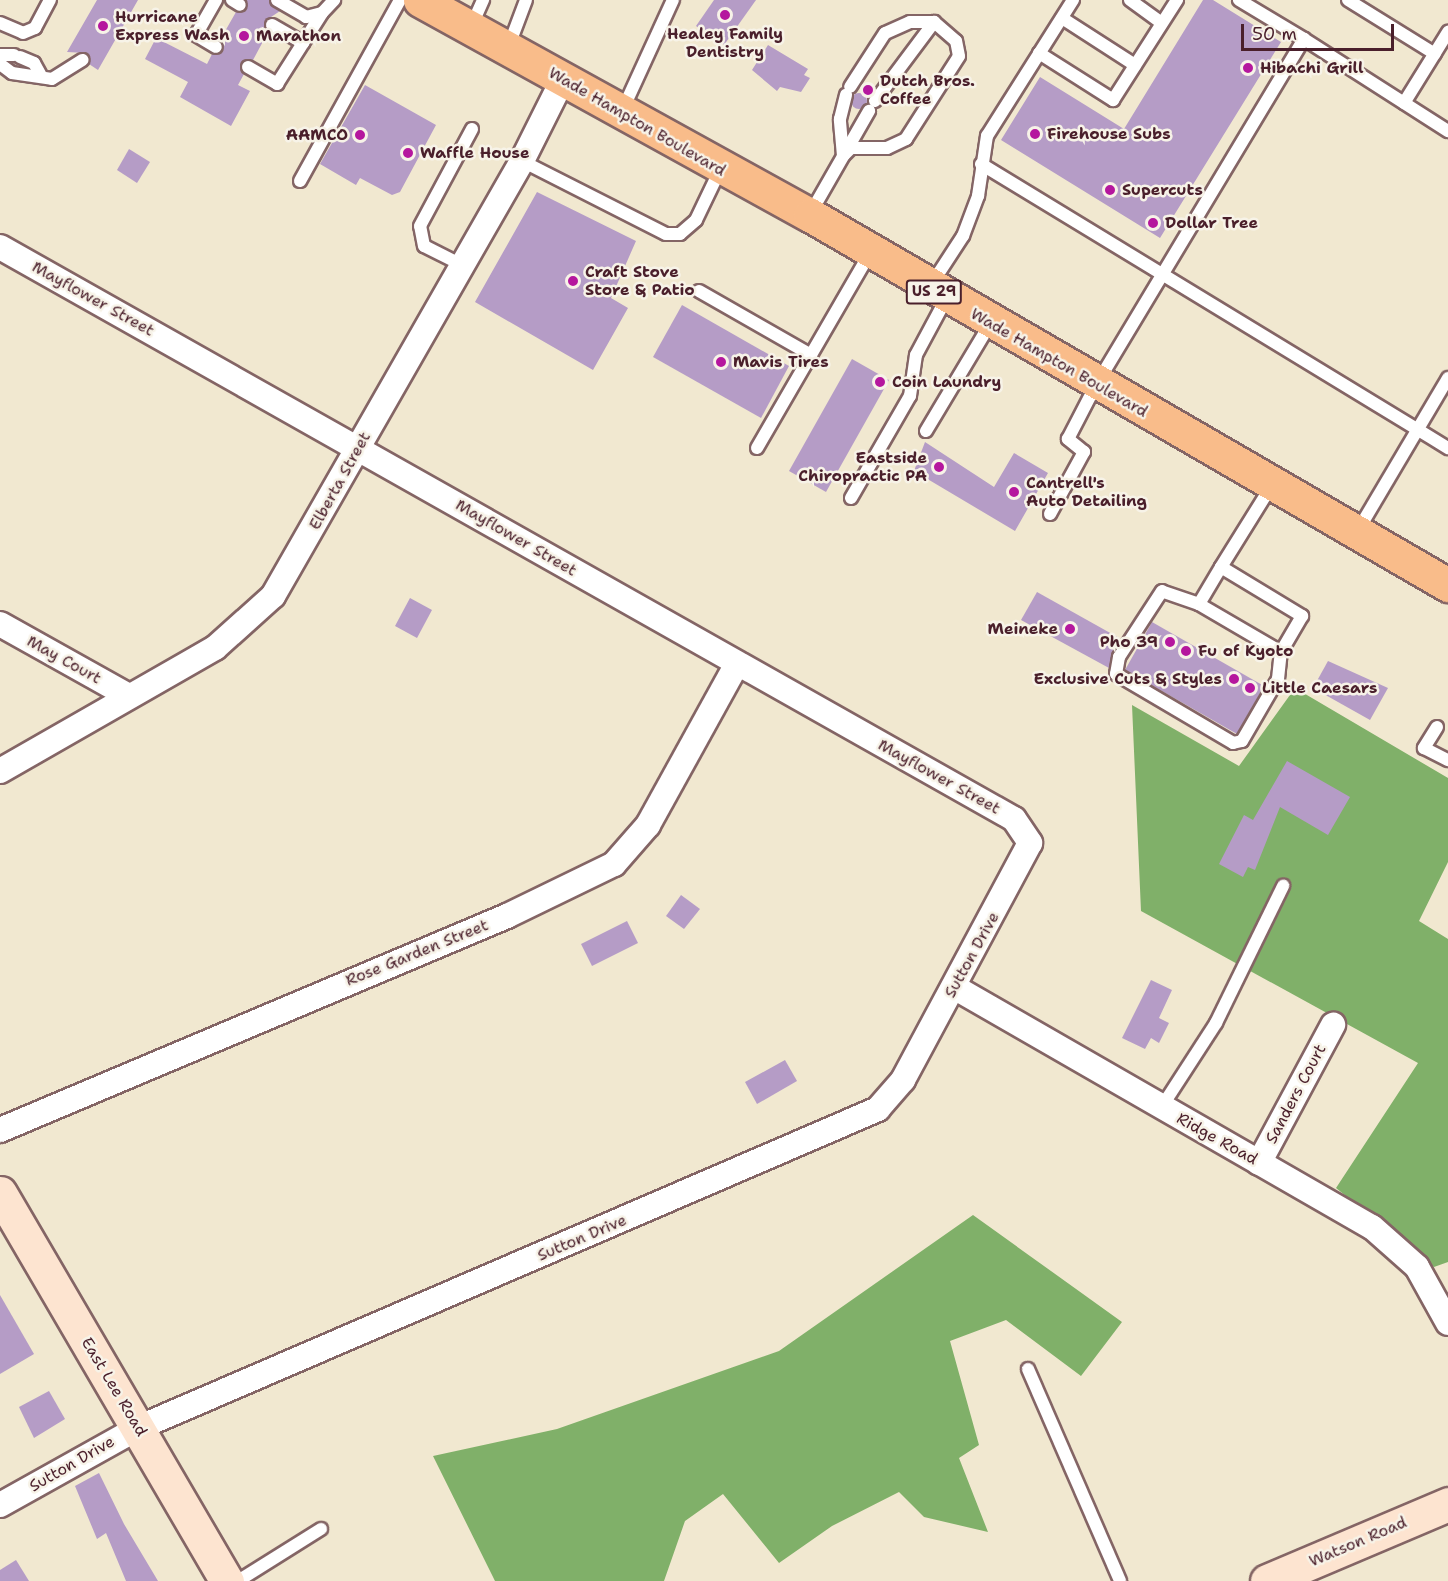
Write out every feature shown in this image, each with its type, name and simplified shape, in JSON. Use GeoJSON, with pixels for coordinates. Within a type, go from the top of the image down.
{"type":"FeatureCollection","features":[{"type":"Feature","properties":{"kind":"main road","name":"Wade Hampton Boulevard"},"geometry":{"type":"LineString","coordinates":[[420,0],[477,14],[508,49],[720,170],[810,216],[937,294],[1448,585]]}},
{"type":"Feature","properties":{"kind":"street","name":"Elberta Street"},"geometry":{"type":"LineString","coordinates":[[0,771],[215,648],[259,613],[286,577],[522,161],[563,79]]}},
{"type":"Feature","properties":{"kind":"street","name":"Mayflower Street"},"geometry":{"type":"LineString","coordinates":[[0,247],[1014,819],[1028,833]]}},
{"type":"Feature","properties":{"kind":"street","name":"May Court"},"geometry":{"type":"LineString","coordinates":[[0,624],[129,696]]}},
{"type":"Feature","properties":{"kind":"street","name":"Rose Garden Street"},"geometry":{"type":"LineString","coordinates":[[0,1130],[507,916],[614,864],[648,825],[737,664]]}},
{"type":"Feature","properties":{"kind":"street","name":"Sutton Drive"},"geometry":{"type":"LineString","coordinates":[[0,1505],[138,1428],[857,1122],[890,1098],[1025,859],[1028,833]]}},
{"type":"Feature","properties":{"kind":"street","name":"Ridge Road"},"geometry":{"type":"LineString","coordinates":[[954,987],[1396,1245],[1433,1291],[1448,1323]]}},
{"type":"Feature","properties":{"kind":"street","name":"Sanders Court"},"geometry":{"type":"LineString","coordinates":[[1259,1163],[1333,1025]]}},
{"type":"Feature","properties":{"kind":"street","name":"East Lee Road"},"geometry":{"type":"LineString","coordinates":[[0,1193],[226,1581]]}},
{"type":"Feature","properties":{"kind":"street","name":"Watson Road"},"geometry":{"type":"LineString","coordinates":[[1268,1581],[1448,1504]]}},
{"type":"Feature","properties":{"kind":"lane"},"geometry":{"type":"LineString","coordinates":[[0,23],[23,33],[35,28],[50,0]]}},
{"type":"Feature","properties":{"kind":"lane"},"geometry":{"type":"LineString","coordinates":[[216,0],[196,35],[216,47]]}},
{"type":"Feature","properties":{"kind":"lane"},"geometry":{"type":"LineString","coordinates":[[277,0],[306,17],[322,14]]}},
{"type":"Feature","properties":{"kind":"lane"},"geometry":{"type":"LineString","coordinates":[[248,68],[277,84],[322,14],[334,0]]}},
{"type":"Feature","properties":{"kind":"lane"},"geometry":{"type":"LineString","coordinates":[[300,181],[400,0]]}},
{"type":"Feature","properties":{"kind":"lane"},"geometry":{"type":"LineString","coordinates":[[508,49],[526,0]]}},
{"type":"Feature","properties":{"kind":"lane"},"geometry":{"type":"LineString","coordinates":[[622,113],[673,0]]}},
{"type":"Feature","properties":{"kind":"lane"},"geometry":{"type":"LineString","coordinates":[[850,498],[910,396],[916,355],[937,294],[963,236],[978,195],[987,136],[1073,0]]}},
{"type":"Feature","properties":{"kind":"lane"},"geometry":{"type":"LineString","coordinates":[[1130,0],[1162,23]]}},
{"type":"Feature","properties":{"kind":"lane"},"geometry":{"type":"LineString","coordinates":[[1039,53],[1113,100],[1177,0]]}},
{"type":"Feature","properties":{"kind":"lane"},"geometry":{"type":"LineString","coordinates":[[1239,0],[1448,131]]}},
{"type":"Feature","properties":{"kind":"lane"},"geometry":{"type":"LineString","coordinates":[[1348,0],[1435,54]]}},
{"type":"Feature","properties":{"kind":"lane"},"geometry":{"type":"LineString","coordinates":[[1062,18],[1135,65]]}},
{"type":"Feature","properties":{"kind":"lane"},"geometry":{"type":"LineString","coordinates":[[910,22],[934,22],[956,41],[958,56],[906,139],[887,148],[851,148],[843,156],[840,119],[848,91],[885,33],[910,22]]}},
{"type":"Feature","properties":{"kind":"lane"},"geometry":{"type":"LineString","coordinates":[[810,216],[872,106],[934,22]]}},
{"type":"Feature","properties":{"kind":"lane"},"geometry":{"type":"LineString","coordinates":[[272,25],[303,43]]}},
{"type":"Feature","properties":{"kind":"lane"},"geometry":{"type":"LineString","coordinates":[[1404,103],[1448,32]]}},
{"type":"Feature","properties":{"kind":"lane"},"geometry":{"type":"LineString","coordinates":[[1050,514],[1083,452],[1068,439],[1096,385],[1304,39]]}},
{"type":"Feature","properties":{"kind":"lane"},"geometry":{"type":"LineString","coordinates":[[0,55],[17,56],[34,63],[40,74],[52,79],[82,60]]}},
{"type":"Feature","properties":{"kind":"lane"},"geometry":{"type":"LineString","coordinates":[[0,64],[32,79],[40,74]]}},
{"type":"Feature","properties":{"kind":"lane"},"geometry":{"type":"LineString","coordinates":[[462,265],[424,246],[420,226],[472,129]]}},
{"type":"Feature","properties":{"kind":"lane"},"geometry":{"type":"LineString","coordinates":[[522,161],[666,234],[680,234],[696,220],[720,170]]}},
{"type":"Feature","properties":{"kind":"lane"},"geometry":{"type":"LineString","coordinates":[[981,164],[1448,448]]}},
{"type":"Feature","properties":{"kind":"lane"},"geometry":{"type":"LineString","coordinates":[[757,448],[870,253]]}},
{"type":"Feature","properties":{"kind":"lane"},"geometry":{"type":"LineString","coordinates":[[699,291],[811,355]]}},
{"type":"Feature","properties":{"kind":"lane"},"geometry":{"type":"LineString","coordinates":[[926,431],[990,324]]}},
{"type":"Feature","properties":{"kind":"lane"},"geometry":{"type":"LineString","coordinates":[[1356,533],[1448,378]]}},
{"type":"Feature","properties":{"kind":"lane"},"geometry":{"type":"LineString","coordinates":[[1199,604],[1272,485]]}},
{"type":"Feature","properties":{"kind":"lane"},"geometry":{"type":"LineString","coordinates":[[1221,567],[1302,616],[1281,651],[1278,679],[1242,741],[1233,743],[1116,674],[1119,657],[1162,591],[1199,604],[1281,651]]}},
{"type":"Feature","properties":{"kind":"lane"},"geometry":{"type":"LineString","coordinates":[[1437,728],[1424,748],[1448,760]]}},
{"type":"Feature","properties":{"kind":"lane"},"geometry":{"type":"LineString","coordinates":[[1161,1108],[1216,1023],[1283,886]]}},
{"type":"Feature","properties":{"kind":"lane"},"geometry":{"type":"LineString","coordinates":[[1028,1369],[1120,1581]]}},
{"type":"Feature","properties":{"kind":"lane"},"geometry":{"type":"LineString","coordinates":[[238,1581],[321,1529]]}},
{"type":"Feature","properties":{"kind":"green space"},"geometry":{"type":"Polygon","coordinates":[[[1295,688],[1448,778],[1448,862],[1419,921],[1448,939],[1448,1262],[1434,1267],[1336,1188],[1418,1063],[1141,911],[1132,705],[1239,766],[1295,688]]]}},
{"type":"Feature","properties":{"kind":"green space"},"geometry":{"type":"Polygon","coordinates":[[[973,1215],[1122,1322],[1081,1376],[1006,1320],[950,1341],[979,1445],[959,1458],[988,1532],[924,1517],[899,1492],[832,1526],[779,1563],[723,1494],[685,1521],[664,1581],[495,1581],[433,1456],[557,1429],[779,1351],[973,1215]]]}},
{"type":"Feature","properties":{"kind":"building","name":"Hurricane Express Wash"},"geometry":{"type":"Polygon","coordinates":[[[97,0],[138,0],[98,70],[89,64],[86,53],[67,52],[97,0]]]}},
{"type":"Feature","properties":{"kind":"building"},"geometry":{"type":"Polygon","coordinates":[[[246,0],[269,0],[280,11],[265,21],[268,32],[253,60],[241,63],[244,74],[238,85],[250,91],[231,126],[180,97],[188,82],[145,59],[156,38],[207,64],[212,54],[223,52],[220,40],[236,12],[247,10],[246,0]]]}},
{"type":"Feature","properties":{"kind":"building","name":"Healey Family Dentistry"},"geometry":{"type":"Polygon","coordinates":[[[714,0],[756,0],[724,45],[696,26],[714,0]]]}},
{"type":"Feature","properties":{"kind":"building"},"geometry":{"type":"Polygon","coordinates":[[[1203,0],[1213,0],[1281,42],[1160,238],[1001,140],[1040,77],[1124,129],[1203,0]]]}},
{"type":"Feature","properties":{"kind":"building"},"geometry":{"type":"Polygon","coordinates":[[[768,45],[808,69],[804,75],[810,78],[801,92],[780,87],[777,91],[752,70],[768,45]]]}},
{"type":"Feature","properties":{"kind":"building"},"geometry":{"type":"Polygon","coordinates":[[[365,85],[436,125],[400,192],[392,195],[360,178],[356,185],[320,164],[365,85]]]}},
{"type":"Feature","properties":{"kind":"building"},"geometry":{"type":"Polygon","coordinates":[[[859,93],[867,101],[859,109],[851,101],[859,93]]]}},
{"type":"Feature","properties":{"kind":"building"},"geometry":{"type":"Polygon","coordinates":[[[129,149],[150,162],[137,183],[117,170],[129,149]]]}},
{"type":"Feature","properties":{"kind":"building","name":"Craft Stove Store & Patio"},"geometry":{"type":"Polygon","coordinates":[[[537,192],[636,241],[611,298],[628,308],[593,370],[475,302],[537,192]]]}},
{"type":"Feature","properties":{"kind":"building","name":"Mavis Tires"},"geometry":{"type":"Polygon","coordinates":[[[682,305],[789,366],[761,418],[653,357],[682,305]]]}},
{"type":"Feature","properties":{"kind":"building"},"geometry":{"type":"Polygon","coordinates":[[[852,359],[889,380],[826,492],[789,471],[852,359]]]}},
{"type":"Feature","properties":{"kind":"building"},"geometry":{"type":"Polygon","coordinates":[[[925,442],[994,487],[1014,453],[1048,473],[1015,531],[914,471],[925,442]]]}},
{"type":"Feature","properties":{"kind":"building","name":"Meineke"},"geometry":{"type":"Polygon","coordinates":[[[1037,592],[1121,639],[1109,668],[1021,620],[1037,592]]]}},
{"type":"Feature","properties":{"kind":"building"},"geometry":{"type":"Polygon","coordinates":[[[410,598],[432,610],[417,638],[395,626],[410,598]]]}},
{"type":"Feature","properties":{"kind":"building"},"geometry":{"type":"Polygon","coordinates":[[[1152,622],[1264,686],[1237,734],[1125,670],[1152,622]]]}},
{"type":"Feature","properties":{"kind":"building"},"geometry":{"type":"Polygon","coordinates":[[[1328,661],[1388,688],[1370,720],[1313,688],[1328,661]]]}},
{"type":"Feature","properties":{"kind":"building"},"geometry":{"type":"Polygon","coordinates":[[[1287,761],[1350,797],[1328,835],[1280,807],[1255,870],[1248,867],[1243,877],[1219,864],[1244,815],[1253,820],[1287,761]]]}},
{"type":"Feature","properties":{"kind":"building"},"geometry":{"type":"Polygon","coordinates":[[[681,895],[700,909],[684,929],[666,916],[681,895]]]}},
{"type":"Feature","properties":{"kind":"building"},"geometry":{"type":"Polygon","coordinates":[[[627,921],[638,943],[592,966],[581,944],[627,921]]]}},
{"type":"Feature","properties":{"kind":"building"},"geometry":{"type":"Polygon","coordinates":[[[1151,980],[1172,990],[1159,1018],[1169,1023],[1159,1043],[1151,1038],[1145,1049],[1122,1038],[1151,980]]]}},
{"type":"Feature","properties":{"kind":"building"},"geometry":{"type":"Polygon","coordinates":[[[785,1060],[797,1081],[757,1104],[745,1082],[785,1060]]]}},
{"type":"Feature","properties":{"kind":"building"},"geometry":{"type":"Polygon","coordinates":[[[0,1295],[34,1354],[0,1374],[0,1295]]]}},
{"type":"Feature","properties":{"kind":"building"},"geometry":{"type":"Polygon","coordinates":[[[49,1391],[65,1419],[34,1438],[19,1407],[49,1391]]]}},
{"type":"Feature","properties":{"kind":"building"},"geometry":{"type":"Polygon","coordinates":[[[99,1473],[124,1524],[158,1581],[126,1581],[106,1533],[97,1539],[75,1486],[99,1473]]]}},
{"type":"Feature","properties":{"kind":"building"},"geometry":{"type":"Polygon","coordinates":[[[16,1560],[29,1581],[0,1581],[0,1570],[16,1560]]]}},
{"type":"Feature","properties":{"kind":"place","name":"Healey Family Dentistry"},"geometry":{"type":"Point","coordinates":[725,15]}},
{"type":"Feature","properties":{"kind":"place","name":"Hurricane Express Wash"},"geometry":{"type":"Point","coordinates":[103,26]}},
{"type":"Feature","properties":{"kind":"place","name":"Marathon"},"geometry":{"type":"Point","coordinates":[244,36]}},
{"type":"Feature","properties":{"kind":"place","name":"Hibachi Grill"},"geometry":{"type":"Point","coordinates":[1248,68]}},
{"type":"Feature","properties":{"kind":"place","name":"Dutch Bros. Coffee"},"geometry":{"type":"Point","coordinates":[868,90]}},
{"type":"Feature","properties":{"kind":"place","name":"Firehouse Subs"},"geometry":{"type":"Point","coordinates":[1035,134]}},
{"type":"Feature","properties":{"kind":"place","name":"AAMCO"},"geometry":{"type":"Point","coordinates":[360,135]}},
{"type":"Feature","properties":{"kind":"place","name":"Waffle House"},"geometry":{"type":"Point","coordinates":[408,153]}},
{"type":"Feature","properties":{"kind":"place","name":"Supercuts"},"geometry":{"type":"Point","coordinates":[1110,190]}},
{"type":"Feature","properties":{"kind":"place","name":"Dollar Tree"},"geometry":{"type":"Point","coordinates":[1153,223]}},
{"type":"Feature","properties":{"kind":"place","name":"Craft Stove Store & Patio"},"geometry":{"type":"Point","coordinates":[573,281]}},
{"type":"Feature","properties":{"kind":"place","name":"Mavis Tires"},"geometry":{"type":"Point","coordinates":[721,362]}},
{"type":"Feature","properties":{"kind":"place","name":"Coin Laundry"},"geometry":{"type":"Point","coordinates":[880,382]}},
{"type":"Feature","properties":{"kind":"place","name":"Eastside Chiropractic PA"},"geometry":{"type":"Point","coordinates":[939,467]}},
{"type":"Feature","properties":{"kind":"place","name":"Cantrell's Auto Detailing"},"geometry":{"type":"Point","coordinates":[1014,492]}},
{"type":"Feature","properties":{"kind":"place","name":"Meineke"},"geometry":{"type":"Point","coordinates":[1070,629]}},
{"type":"Feature","properties":{"kind":"place","name":"Pho 39"},"geometry":{"type":"Point","coordinates":[1170,642]}},
{"type":"Feature","properties":{"kind":"place","name":"Fu of Kyoto"},"geometry":{"type":"Point","coordinates":[1186,651]}},
{"type":"Feature","properties":{"kind":"place","name":"Exclusive Cuts & Styles"},"geometry":{"type":"Point","coordinates":[1234,679]}},
{"type":"Feature","properties":{"kind":"place","name":"Little Caesars"},"geometry":{"type":"Point","coordinates":[1250,688]}}]}
